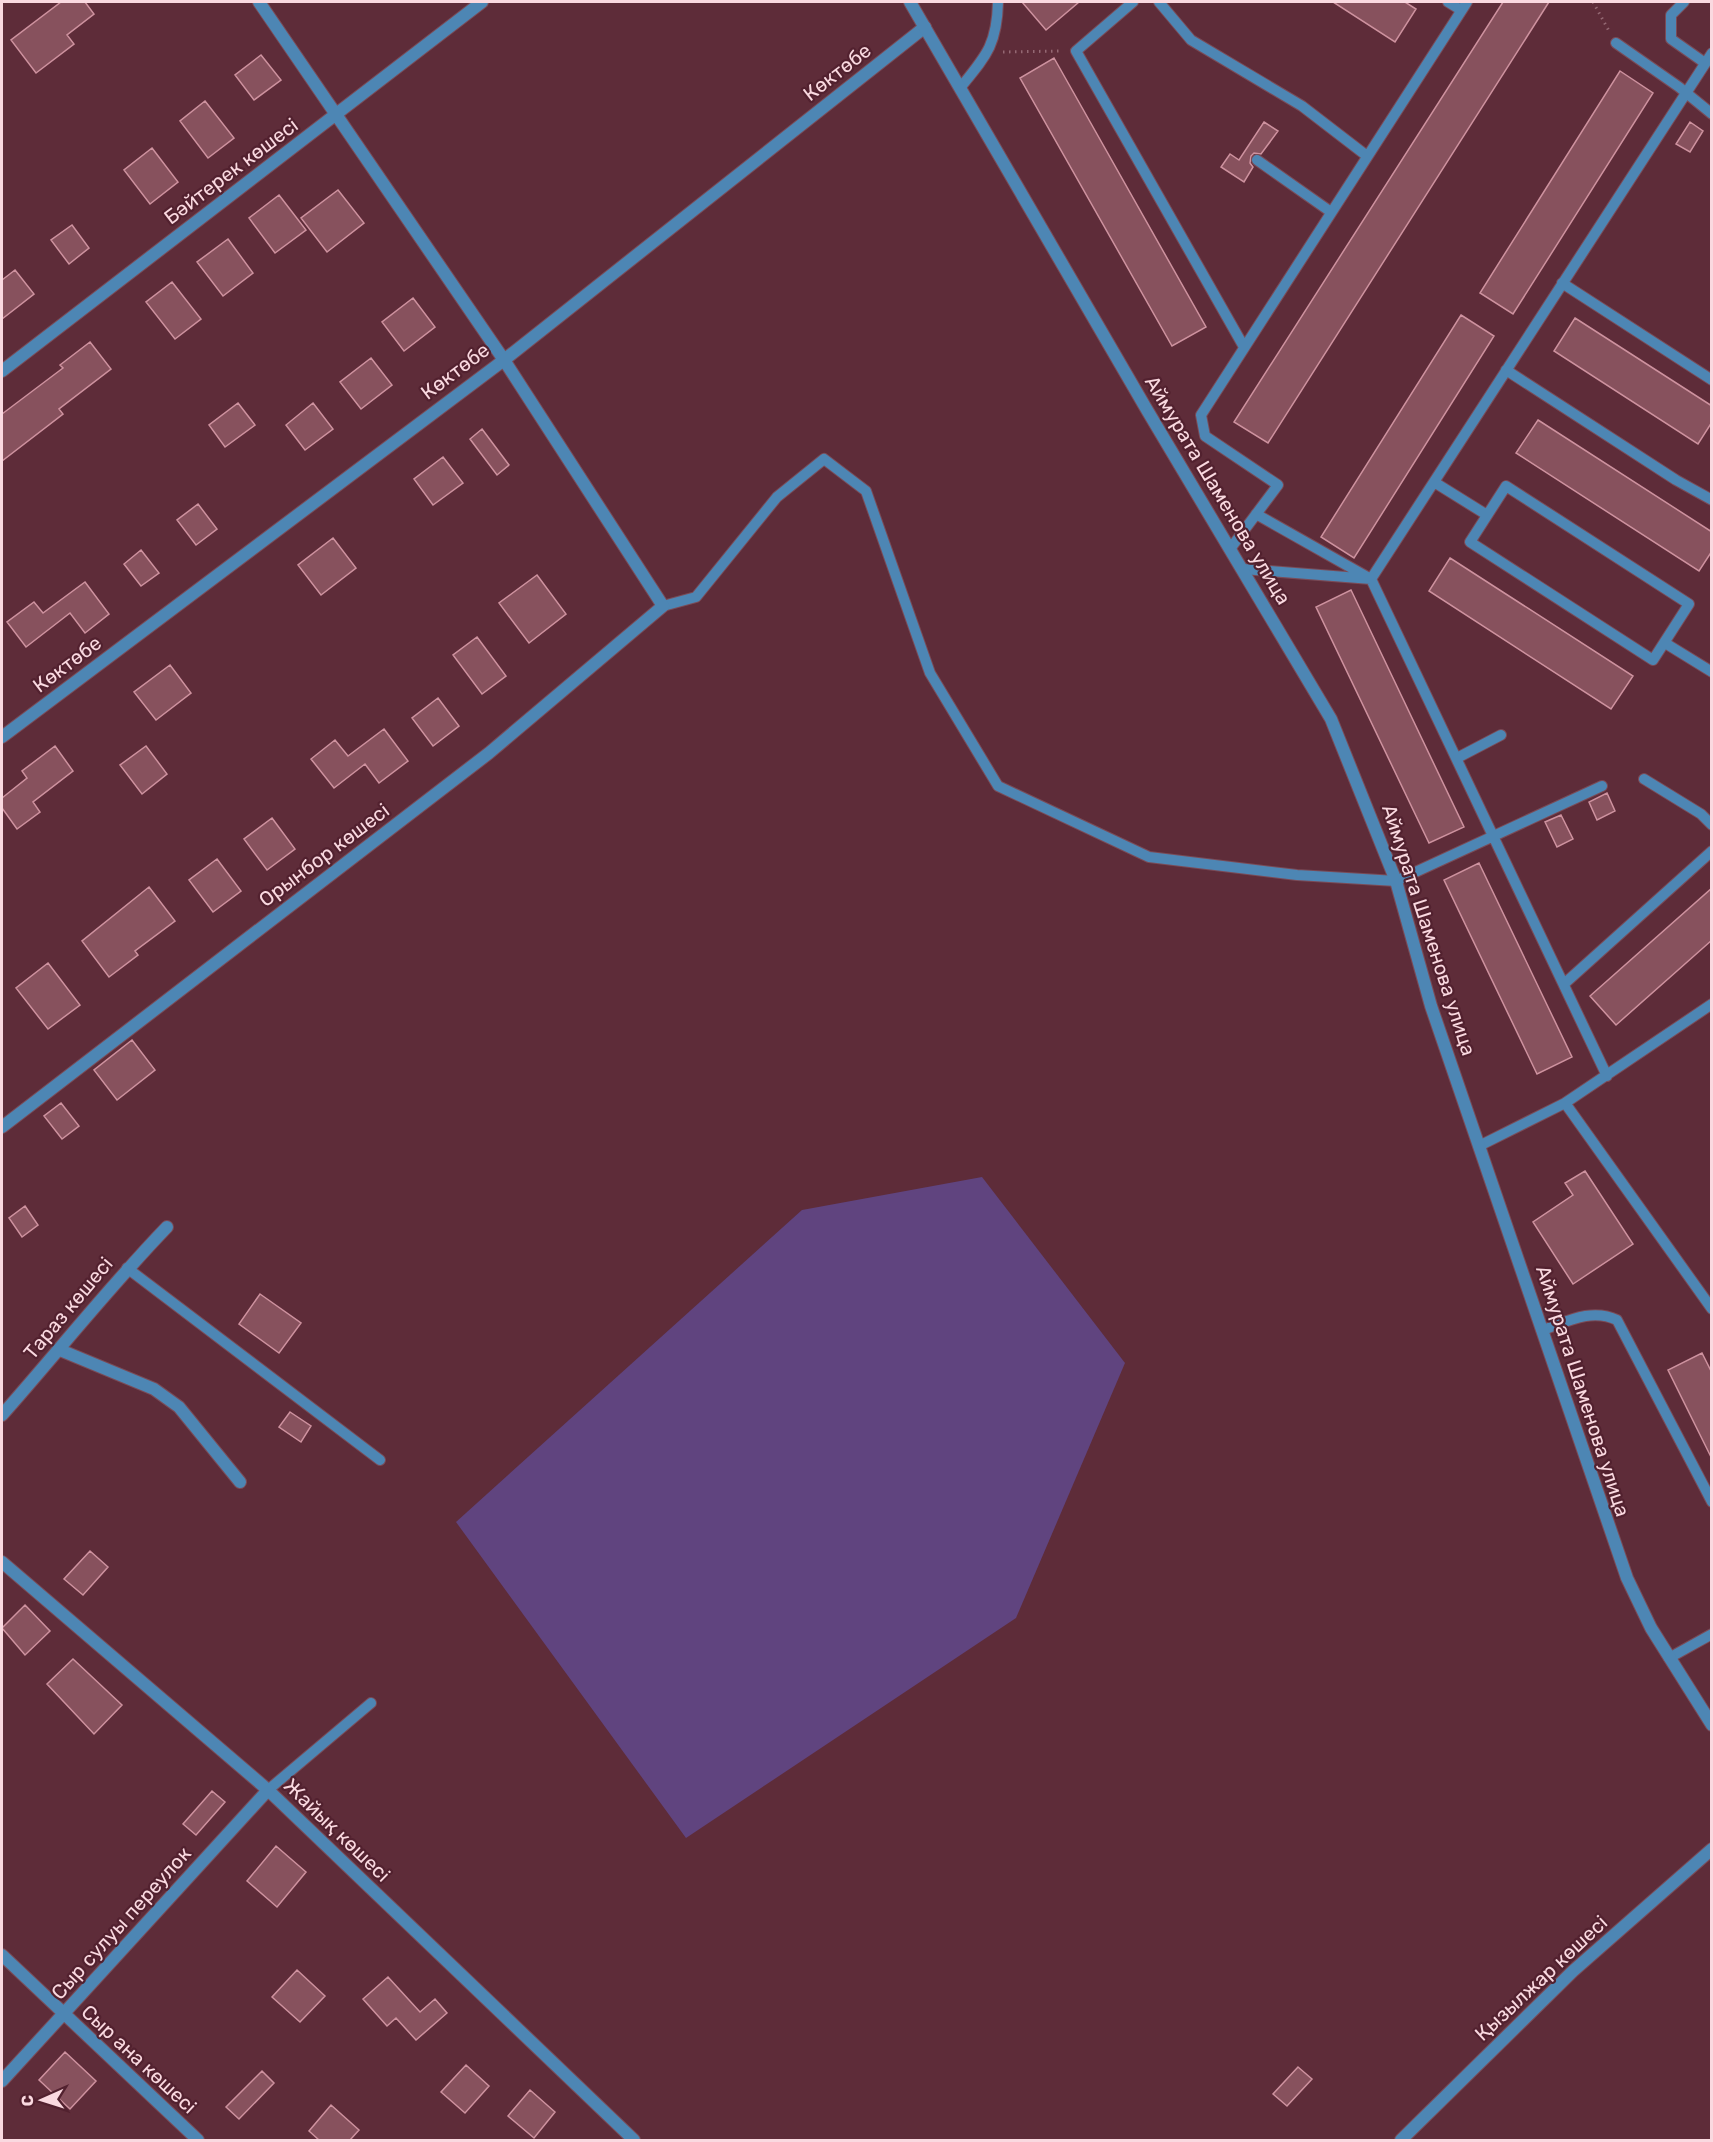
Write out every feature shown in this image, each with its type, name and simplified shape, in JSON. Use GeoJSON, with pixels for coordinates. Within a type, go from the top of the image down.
{"type":"FeatureCollection","features":[{"type":"Feature","properties":{"kind":"street"},"geometry":{"type":"LineString","coordinates":[[259,2],[504,360],[663,606]]}},
{"type":"Feature","properties":{"kind":"street","name":"Бәйтерек көшесі"},"geometry":{"type":"LineString","coordinates":[[2,370],[337,116],[482,2]]}},
{"type":"Feature","properties":{"kind":"street","name":"Аймурата Шаменова улица"},"geometry":{"type":"LineString","coordinates":[[910,2],[1331,719],[1396,881],[1431,1006],[1481,1145],[1627,1578],[1669,1658],[1712,1725]]}},
{"type":"Feature","properties":{"kind":"street","name":"Көктөбе"},"geometry":{"type":"LineString","coordinates":[[2,737],[504,360],[925,27]]}},
{"type":"Feature","properties":{"kind":"street","name":"Орынбор көшесі"},"geometry":{"type":"LineString","coordinates":[[2,1126],[489,753],[663,606]]}},
{"type":"Feature","properties":{"kind":"street","name":"Тараз көшесі"},"geometry":{"type":"LineString","coordinates":[[2,1415],[60,1350],[127,1268],[167,1227]]}},
{"type":"Feature","properties":{"kind":"street"},"geometry":{"type":"LineString","coordinates":[[60,1350],[154,1389],[179,1407],[240,1482]]}},
{"type":"Feature","properties":{"kind":"street","name":"Жайық көшесі"},"geometry":{"type":"LineString","coordinates":[[2,1562],[268,1790],[634,2140]]}},
{"type":"Feature","properties":{"kind":"street","name":"Сыр сулуы переулок"},"geometry":{"type":"LineString","coordinates":[[2,2080],[268,1790]]}},
{"type":"Feature","properties":{"kind":"street","name":"Қызылжар көшесі"},"geometry":{"type":"LineString","coordinates":[[1401,2140],[1573,1971],[1712,1849]]}},
{"type":"Feature","properties":{"kind":"street","name":"Сыр ана көшесі"},"geometry":{"type":"LineString","coordinates":[[2,1955],[198,2140]]}},
{"type":"Feature","properties":{"kind":"lane"},"geometry":{"type":"LineString","coordinates":[[960,88],[989,52],[997,23],[998,2]]}},
{"type":"Feature","properties":{"kind":"lane"},"geometry":{"type":"LineString","coordinates":[[1133,2],[1076,51],[1244,347]]}},
{"type":"Feature","properties":{"kind":"lane"},"geometry":{"type":"LineString","coordinates":[[1159,2],[1191,40],[1302,106],[1367,156]]}},
{"type":"Feature","properties":{"kind":"lane"},"geometry":{"type":"LineString","coordinates":[[1230,549],[1278,485],[1204,435],[1201,415],[1464,6],[1448,2]]}},
{"type":"Feature","properties":{"kind":"lane"},"geometry":{"type":"LineString","coordinates":[[1684,2],[1671,15],[1671,39],[1705,63]]}},
{"type":"Feature","properties":{"kind":"lane"},"geometry":{"type":"LineString","coordinates":[[1616,43],[1679,87],[1712,114]]}},
{"type":"Feature","properties":{"kind":"lane"},"geometry":{"type":"LineString","coordinates":[[1371,579],[1712,52]]}},
{"type":"Feature","properties":{"kind":"lane"},"geometry":{"type":"LineString","coordinates":[[1257,160],[1331,212]]}},
{"type":"Feature","properties":{"kind":"lane"},"geometry":{"type":"LineString","coordinates":[[1562,283],[1712,380]]}},
{"type":"Feature","properties":{"kind":"lane"},"geometry":{"type":"LineString","coordinates":[[1506,370],[1676,480],[1712,500]]}},
{"type":"Feature","properties":{"kind":"lane"},"geometry":{"type":"LineString","coordinates":[[663,606],[696,597],[777,497],[824,459],[866,490],[930,673],[998,786],[1149,857],[1297,875],[1396,881],[1602,786]]}},
{"type":"Feature","properties":{"kind":"lane"},"geometry":{"type":"LineString","coordinates":[[1434,482],[1487,515]]}},
{"type":"Feature","properties":{"kind":"lane"},"geometry":{"type":"LineString","coordinates":[[1506,486],[1689,604],[1653,660],[1470,542],[1487,515],[1506,486]]}},
{"type":"Feature","properties":{"kind":"lane"},"geometry":{"type":"LineString","coordinates":[[1256,514],[1371,579],[1607,1076]]}},
{"type":"Feature","properties":{"kind":"lane"},"geometry":{"type":"LineString","coordinates":[[1243,569],[1371,579]]}},
{"type":"Feature","properties":{"kind":"lane"},"geometry":{"type":"LineString","coordinates":[[1665,643],[1712,672]]}},
{"type":"Feature","properties":{"kind":"lane"},"geometry":{"type":"LineString","coordinates":[[1457,758],[1502,735]]}},
{"type":"Feature","properties":{"kind":"lane"},"geometry":{"type":"LineString","coordinates":[[1644,778],[1701,814],[1712,825]]}},
{"type":"Feature","properties":{"kind":"lane"},"geometry":{"type":"LineString","coordinates":[[1564,984],[1712,851]]}},
{"type":"Feature","properties":{"kind":"lane"},"geometry":{"type":"LineString","coordinates":[[1481,1145],[1565,1102],[1712,1004]]}},
{"type":"Feature","properties":{"kind":"lane"},"geometry":{"type":"LineString","coordinates":[[1565,1102],[1712,1309]]}},
{"type":"Feature","properties":{"kind":"lane"},"geometry":{"type":"LineString","coordinates":[[127,1268],[380,1460]]}},
{"type":"Feature","properties":{"kind":"lane"},"geometry":{"type":"LineString","coordinates":[[1543,1330],[1586,1315],[1605,1314],[1617,1320],[1712,1502]]}},
{"type":"Feature","properties":{"kind":"lane"},"geometry":{"type":"LineString","coordinates":[[1669,1658],[1712,1634]]}},
{"type":"Feature","properties":{"kind":"lane"},"geometry":{"type":"LineString","coordinates":[[268,1790],[371,1704]]}},
{"type":"Feature","properties":{"kind":"path"},"geometry":{"type":"LineString","coordinates":[[1593,2],[1616,43]]}},
{"type":"Feature","properties":{"kind":"path"},"geometry":{"type":"LineString","coordinates":[[989,52],[1076,51]]}},
{"type":"Feature","properties":{"kind":"shaded area"},"geometry":{"type":"Polygon","coordinates":[[[982,1177],[1125,1363],[1016,1618],[686,1838],[456,1522],[802,1210],[982,1177]]]}},
{"type":"Feature","properties":{"kind":"building"},"geometry":{"type":"Polygon","coordinates":[[[61,2],[85,2],[94,14],[67,35],[74,44],[36,73],[11,40],[61,2]]]}},
{"type":"Feature","properties":{"kind":"building"},"geometry":{"type":"Polygon","coordinates":[[[1022,2],[1079,2],[1046,30],[1022,2]]]}},
{"type":"Feature","properties":{"kind":"building"},"geometry":{"type":"Polygon","coordinates":[[[1333,2],[1405,2],[1416,9],[1395,42],[1333,2]]]}},
{"type":"Feature","properties":{"kind":"building"},"geometry":{"type":"Polygon","coordinates":[[[1503,2],[1549,2],[1268,443],[1234,422],[1503,2]]]}},
{"type":"Feature","properties":{"kind":"building"},"geometry":{"type":"Polygon","coordinates":[[[261,55],[281,80],[254,100],[235,75],[261,55]]]}},
{"type":"Feature","properties":{"kind":"building"},"geometry":{"type":"Polygon","coordinates":[[[1054,58],[1206,327],[1172,346],[1020,78],[1054,58]]]}},
{"type":"Feature","properties":{"kind":"building"},"geometry":{"type":"Polygon","coordinates":[[[1620,71],[1653,93],[1513,314],[1480,293],[1620,71]]]}},
{"type":"Feature","properties":{"kind":"building"},"geometry":{"type":"Polygon","coordinates":[[[205,101],[234,138],[208,158],[180,121],[205,101]]]}},
{"type":"Feature","properties":{"kind":"building"},"geometry":{"type":"Polygon","coordinates":[[[1264,122],[1278,131],[1261,154],[1254,153],[1251,156],[1250,163],[1253,167],[1244,182],[1221,167],[1230,154],[1239,160],[1264,122]]]}},
{"type":"Feature","properties":{"kind":"building"},"geometry":{"type":"Polygon","coordinates":[[[1690,122],[1703,131],[1690,152],[1676,144],[1690,122]]]}},
{"type":"Feature","properties":{"kind":"building"},"geometry":{"type":"Polygon","coordinates":[[[152,148],[178,182],[150,204],[124,170],[152,148]]]}},
{"type":"Feature","properties":{"kind":"building"},"geometry":{"type":"Polygon","coordinates":[[[338,190],[364,223],[327,252],[301,218],[338,190]]]}},
{"type":"Feature","properties":{"kind":"building"},"geometry":{"type":"Polygon","coordinates":[[[279,195],[306,230],[275,253],[249,218],[279,195]]]}},
{"type":"Feature","properties":{"kind":"building"},"geometry":{"type":"Polygon","coordinates":[[[72,225],[89,248],[69,264],[51,240],[72,225]]]}},
{"type":"Feature","properties":{"kind":"building"},"geometry":{"type":"Polygon","coordinates":[[[228,239],[253,273],[223,296],[197,262],[228,239]]]}},
{"type":"Feature","properties":{"kind":"building"},"geometry":{"type":"Polygon","coordinates":[[[15,270],[34,294],[2,319],[2,280],[15,270]]]}},
{"type":"Feature","properties":{"kind":"building"},"geometry":{"type":"Polygon","coordinates":[[[172,282],[201,319],[175,339],[146,302],[172,282]]]}},
{"type":"Feature","properties":{"kind":"building"},"geometry":{"type":"Polygon","coordinates":[[[413,298],[435,327],[404,351],[382,322],[413,298]]]}},
{"type":"Feature","properties":{"kind":"building"},"geometry":{"type":"Polygon","coordinates":[[[1461,315],[1494,336],[1354,558],[1321,537],[1461,315]]]}},
{"type":"Feature","properties":{"kind":"building"},"geometry":{"type":"Polygon","coordinates":[[[1575,318],[1712,406],[1712,422],[1698,444],[1554,351],[1575,318]]]}},
{"type":"Feature","properties":{"kind":"building"},"geometry":{"type":"Polygon","coordinates":[[[90,342],[111,369],[59,409],[63,414],[2,461],[2,414],[63,368],[60,365],[90,342]]]}},
{"type":"Feature","properties":{"kind":"building"},"geometry":{"type":"Polygon","coordinates":[[[371,358],[392,385],[361,409],[340,382],[371,358]]]}},
{"type":"Feature","properties":{"kind":"building"},"geometry":{"type":"Polygon","coordinates":[[[238,403],[255,425],[225,447],[209,425],[238,403]]]}},
{"type":"Feature","properties":{"kind":"building"},"geometry":{"type":"Polygon","coordinates":[[[313,403],[333,429],[305,450],[286,425],[313,403]]]}},
{"type":"Feature","properties":{"kind":"building"},"geometry":{"type":"Polygon","coordinates":[[[1538,420],[1712,532],[1712,551],[1699,571],[1516,453],[1538,420]]]}},
{"type":"Feature","properties":{"kind":"building"},"geometry":{"type":"Polygon","coordinates":[[[482,429],[509,465],[497,475],[470,439],[482,429]]]}},
{"type":"Feature","properties":{"kind":"building"},"geometry":{"type":"Polygon","coordinates":[[[443,457],[463,483],[433,505],[414,479],[443,457]]]}},
{"type":"Feature","properties":{"kind":"building"},"geometry":{"type":"Polygon","coordinates":[[[198,504],[217,529],[196,545],[177,520],[198,504]]]}},
{"type":"Feature","properties":{"kind":"building"},"geometry":{"type":"Polygon","coordinates":[[[333,538],[356,568],[321,595],[298,565],[333,538]]]}},
{"type":"Feature","properties":{"kind":"building"},"geometry":{"type":"Polygon","coordinates":[[[141,550],[159,573],[141,586],[124,564],[141,550]]]}},
{"type":"Feature","properties":{"kind":"building"},"geometry":{"type":"Polygon","coordinates":[[[1450,558],[1633,676],[1611,709],[1429,591],[1450,558]]]}},
{"type":"Feature","properties":{"kind":"building"},"geometry":{"type":"Polygon","coordinates":[[[537,575],[566,614],[529,643],[499,603],[537,575]]]}},
{"type":"Feature","properties":{"kind":"building"},"geometry":{"type":"Polygon","coordinates":[[[85,582],[109,614],[85,633],[70,613],[26,647],[7,622],[34,602],[43,613],[85,582]]]}},
{"type":"Feature","properties":{"kind":"building"},"geometry":{"type":"Polygon","coordinates":[[[1351,590],[1464,827],[1429,843],[1316,607],[1351,590]]]}},
{"type":"Feature","properties":{"kind":"building"},"geometry":{"type":"Polygon","coordinates":[[[477,637],[506,676],[482,694],[453,655],[477,637]]]}},
{"type":"Feature","properties":{"kind":"building"},"geometry":{"type":"Polygon","coordinates":[[[170,665],[191,693],[156,720],[134,692],[170,665]]]}},
{"type":"Feature","properties":{"kind":"building"},"geometry":{"type":"Polygon","coordinates":[[[438,698],[459,726],[433,746],[412,718],[438,698]]]}},
{"type":"Feature","properties":{"kind":"building"},"geometry":{"type":"Polygon","coordinates":[[[384,729],[408,761],[379,783],[365,764],[334,788],[311,759],[335,740],[348,756],[384,729]]]}},
{"type":"Feature","properties":{"kind":"building"},"geometry":{"type":"Polygon","coordinates":[[[55,746],[73,771],[33,802],[40,812],[17,829],[2,808],[2,798],[27,778],[22,771],[55,746]]]}},
{"type":"Feature","properties":{"kind":"building"},"geometry":{"type":"Polygon","coordinates":[[[146,746],[167,774],[142,794],[120,765],[146,746]]]}},
{"type":"Feature","properties":{"kind":"building"},"geometry":{"type":"Polygon","coordinates":[[[1607,793],[1615,811],[1597,820],[1589,802],[1607,793]]]}},
{"type":"Feature","properties":{"kind":"building"},"geometry":{"type":"Polygon","coordinates":[[[1561,815],[1573,839],[1557,847],[1545,822],[1561,815]]]}},
{"type":"Feature","properties":{"kind":"building"},"geometry":{"type":"Polygon","coordinates":[[[272,818],[295,849],[267,870],[244,839],[272,818]]]}},
{"type":"Feature","properties":{"kind":"building"},"geometry":{"type":"Polygon","coordinates":[[[217,859],[241,891],[213,912],[189,880],[217,859]]]}},
{"type":"Feature","properties":{"kind":"building"},"geometry":{"type":"Polygon","coordinates":[[[1479,863],[1572,1057],[1537,1074],[1444,880],[1479,863]]]}},
{"type":"Feature","properties":{"kind":"building"},"geometry":{"type":"Polygon","coordinates":[[[149,887],[175,921],[135,951],[138,955],[109,977],[82,941],[149,887]]]}},
{"type":"Feature","properties":{"kind":"building"},"geometry":{"type":"Polygon","coordinates":[[[1712,888],[1712,940],[1616,1025],[1590,996],[1712,888]]]}},
{"type":"Feature","properties":{"kind":"building"},"geometry":{"type":"Polygon","coordinates":[[[48,963],[80,1005],[48,1029],[16,988],[48,963]]]}},
{"type":"Feature","properties":{"kind":"building"},"geometry":{"type":"Polygon","coordinates":[[[132,1040],[155,1070],[117,1100],[94,1070],[132,1040]]]}},
{"type":"Feature","properties":{"kind":"building"},"geometry":{"type":"Polygon","coordinates":[[[61,1103],[79,1126],[62,1139],[44,1116],[61,1103]]]}},
{"type":"Feature","properties":{"kind":"building"},"geometry":{"type":"Polygon","coordinates":[[[1585,1171],[1633,1244],[1573,1284],[1533,1222],[1573,1195],[1565,1183],[1585,1171]]]}},
{"type":"Feature","properties":{"kind":"building"},"geometry":{"type":"Polygon","coordinates":[[[25,1206],[38,1225],[22,1237],[9,1218],[25,1206]]]}},
{"type":"Feature","properties":{"kind":"building"},"geometry":{"type":"Polygon","coordinates":[[[260,1294],[301,1323],[279,1353],[239,1324],[260,1294]]]}},
{"type":"Feature","properties":{"kind":"building"},"geometry":{"type":"Polygon","coordinates":[[[1702,1353],[1712,1373],[1712,1459],[1668,1370],[1702,1353]]]}},
{"type":"Feature","properties":{"kind":"building"},"geometry":{"type":"Polygon","coordinates":[[[290,1412],[311,1426],[301,1442],[279,1427],[290,1412]]]}},
{"type":"Feature","properties":{"kind":"building"},"geometry":{"type":"Polygon","coordinates":[[[90,1551],[108,1567],[83,1595],[64,1579],[90,1551]]]}},
{"type":"Feature","properties":{"kind":"building"},"geometry":{"type":"Polygon","coordinates":[[[25,1605],[50,1631],[25,1655],[2,1628],[25,1605]]]}},
{"type":"Feature","properties":{"kind":"building"},"geometry":{"type":"Polygon","coordinates":[[[73,1659],[122,1705],[94,1734],[47,1684],[73,1659]]]}},
{"type":"Feature","properties":{"kind":"building"},"geometry":{"type":"Polygon","coordinates":[[[212,1791],[225,1802],[196,1835],[183,1824],[212,1791]]]}},
{"type":"Feature","properties":{"kind":"building"},"geometry":{"type":"Polygon","coordinates":[[[276,1846],[306,1872],[277,1907],[247,1881],[276,1846]]]}},
{"type":"Feature","properties":{"kind":"building"},"geometry":{"type":"Polygon","coordinates":[[[297,1970],[325,1996],[300,2022],[272,1997],[297,1970]]]}},
{"type":"Feature","properties":{"kind":"building"},"geometry":{"type":"Polygon","coordinates":[[[388,1977],[420,2012],[435,1999],[447,2013],[416,2040],[396,2018],[387,2026],[363,1999],[388,1977]]]}},
{"type":"Feature","properties":{"kind":"building"},"geometry":{"type":"Polygon","coordinates":[[[65,2052],[96,2081],[70,2109],[39,2080],[65,2052]]]}},
{"type":"Feature","properties":{"kind":"building"},"geometry":{"type":"Polygon","coordinates":[[[466,2065],[489,2086],[465,2113],[441,2092],[466,2065]]]}},
{"type":"Feature","properties":{"kind":"building"},"geometry":{"type":"Polygon","coordinates":[[[1298,2067],[1312,2079],[1287,2106],[1273,2094],[1298,2067]]]}},
{"type":"Feature","properties":{"kind":"building"},"geometry":{"type":"Polygon","coordinates":[[[262,2071],[274,2083],[239,2119],[226,2107],[262,2071]]]}},
{"type":"Feature","properties":{"kind":"building"},"geometry":{"type":"Polygon","coordinates":[[[530,2090],[555,2112],[534,2138],[508,2116],[530,2090]]]}},
{"type":"Feature","properties":{"kind":"building"},"geometry":{"type":"Polygon","coordinates":[[[331,2105],[359,2130],[350,2140],[319,2140],[309,2131],[331,2105]]]}}]}
